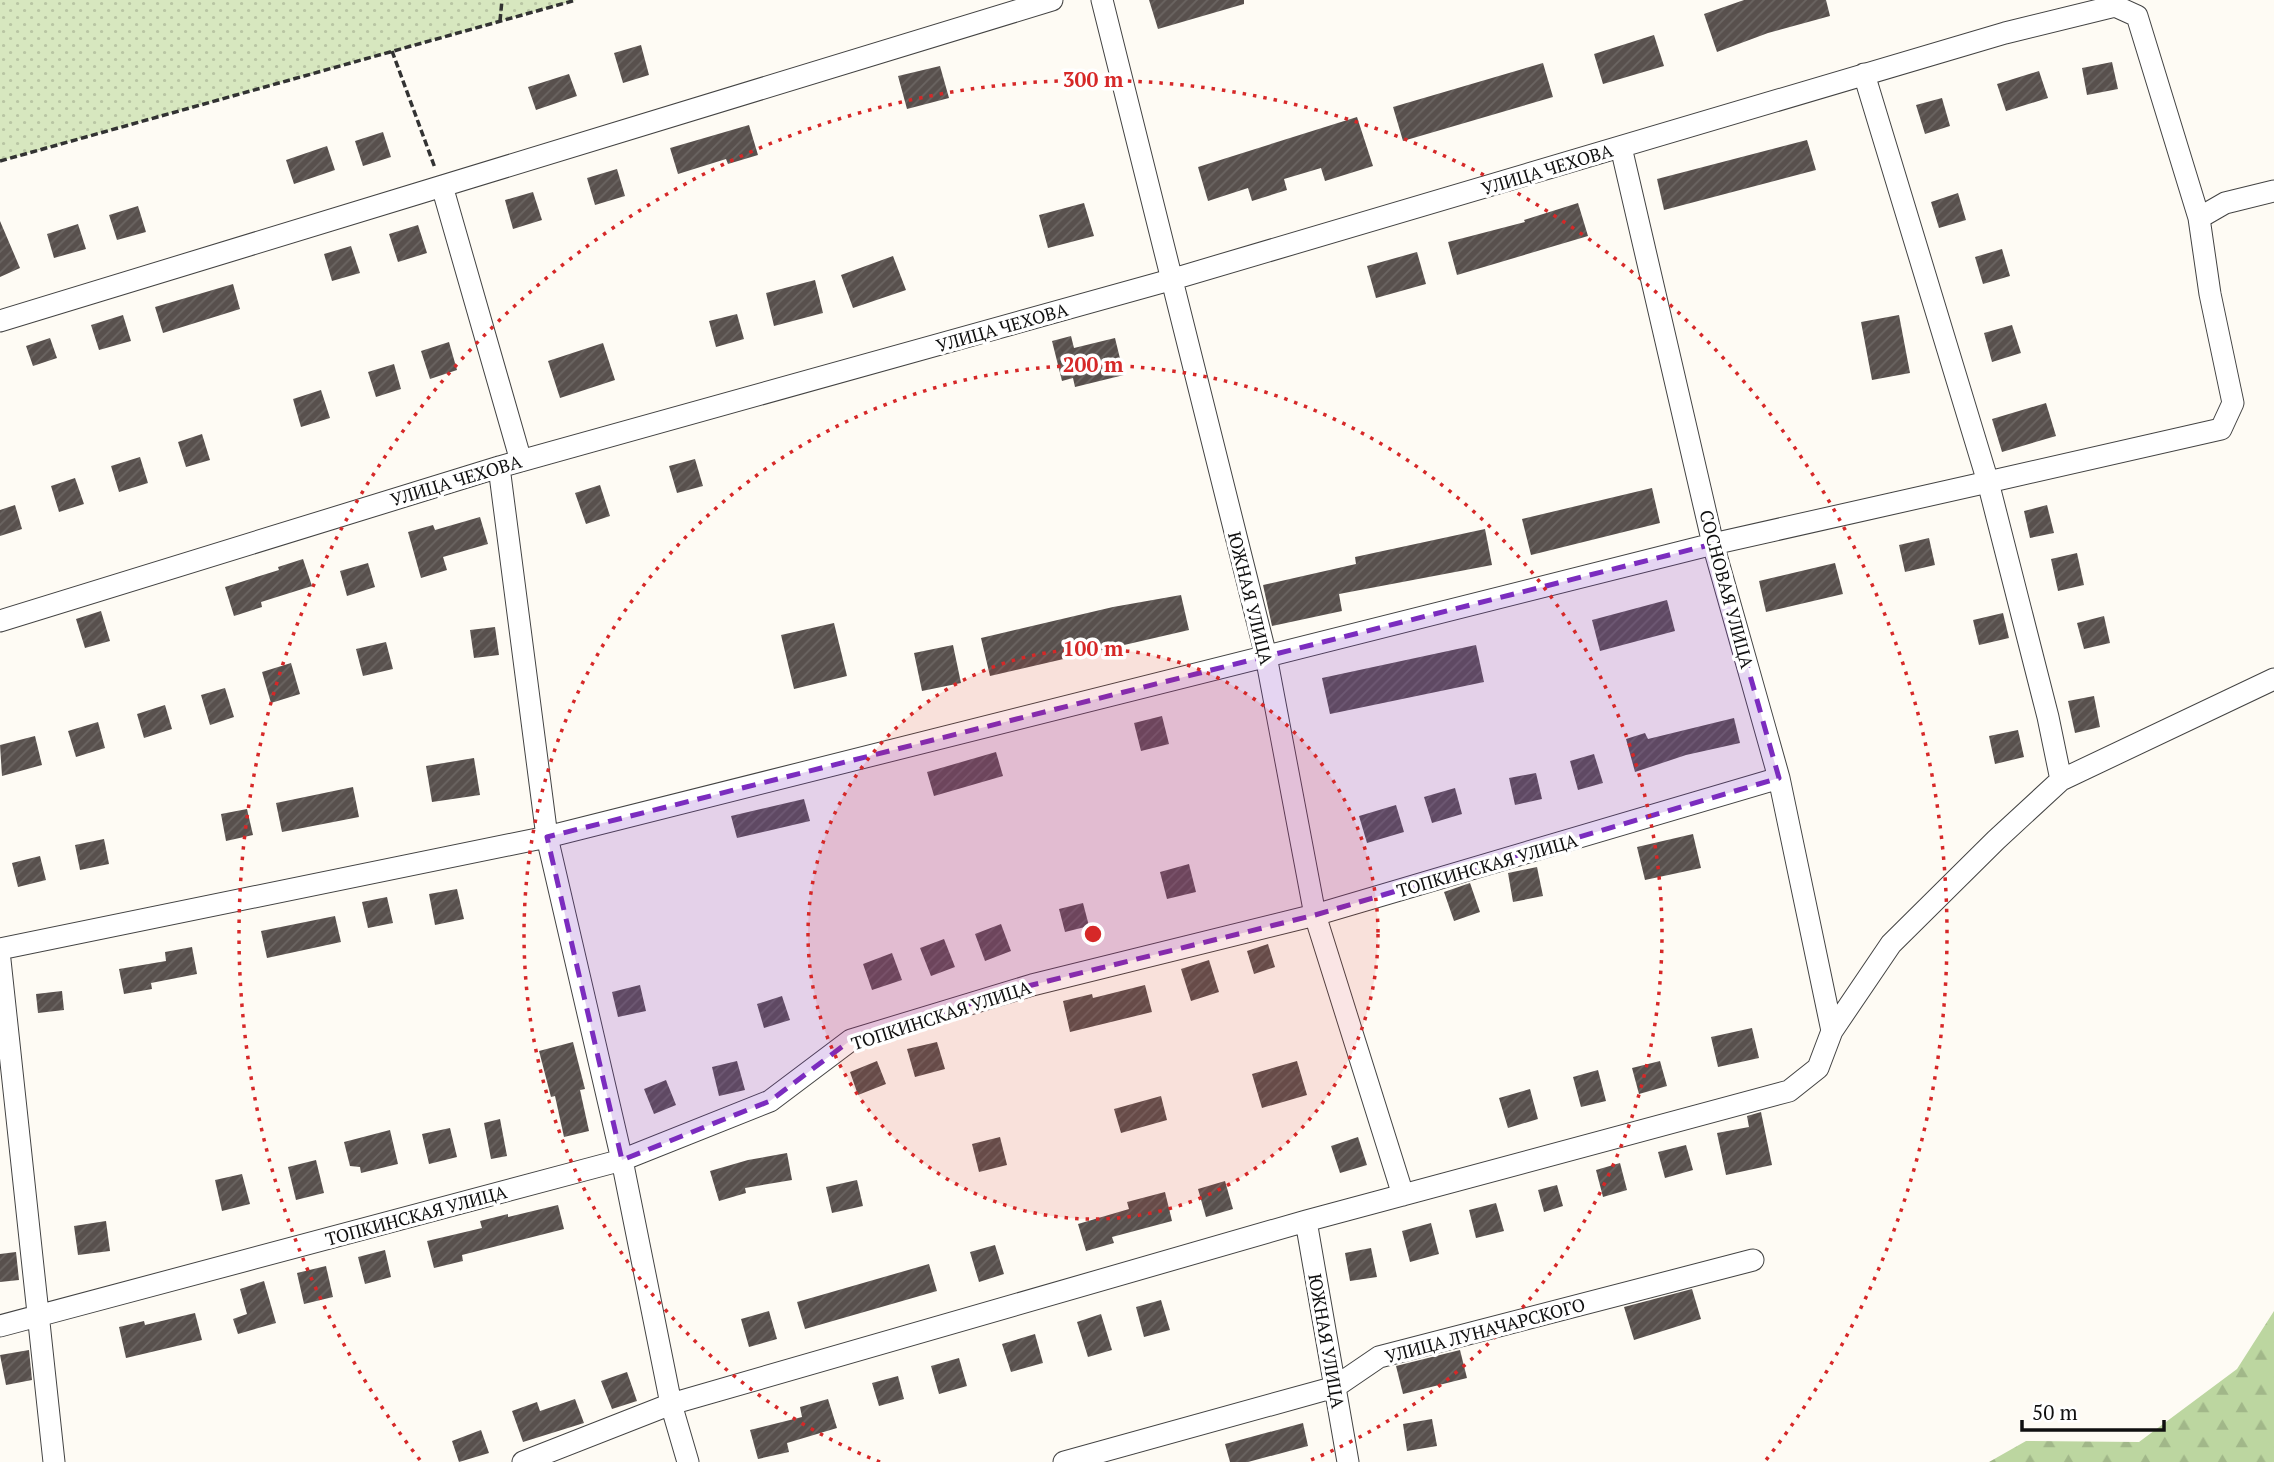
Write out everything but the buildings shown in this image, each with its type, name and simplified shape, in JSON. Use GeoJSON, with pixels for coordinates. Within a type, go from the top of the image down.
{"type":"FeatureCollection","features":[{"type":"Feature","properties":{"kind":"street"},"geometry":{"type":"LineString","coordinates":[[0,321],[1052,0]]}},
{"type":"Feature","properties":{"kind":"street","name":"ЮЖНАЯ УЛИЦА"},"geometry":{"type":"LineString","coordinates":[[1101,0],[1266,656],[1315,915],[1403,1195]]}},
{"type":"Feature","properties":{"kind":"street"},"geometry":{"type":"LineString","coordinates":[[0,949],[547,837],[1713,544],[2221,429],[2233,403],[2210,294],[2199,218],[2137,16],[2115,3]]}},
{"type":"Feature","properties":{"kind":"street","name":"УЛИЦА ЧЕХОВА"},"geometry":{"type":"LineString","coordinates":[[0,621],[499,467],[1171,280],[1864,74],[2115,3]]}},
{"type":"Feature","properties":{"kind":"street"},"geometry":{"type":"LineString","coordinates":[[1864,74],[1989,482],[2048,716],[2061,780]]}},
{"type":"Feature","properties":{"kind":"street","name":"СОСНОВАЯ УЛИЦА"},"geometry":{"type":"LineString","coordinates":[[1621,147],[1713,544],[1779,778],[1832,1031]]}},
{"type":"Feature","properties":{"kind":"street"},"geometry":{"type":"LineString","coordinates":[[442,186],[521,461]]}},
{"type":"Feature","properties":{"kind":"street"},"geometry":{"type":"LineString","coordinates":[[2199,218],[2225,203],[2274,191]]}},
{"type":"Feature","properties":{"kind":"street"},"geometry":{"type":"LineString","coordinates":[[499,467],[547,837],[622,1160],[671,1404],[688,1462]]}},
{"type":"Feature","properties":{"kind":"street"},"geometry":{"type":"LineString","coordinates":[[523,1462],[671,1404],[1306,1221],[1789,1091],[1818,1068],[1832,1031],[1891,944],[2061,780],[2274,679]]}},
{"type":"Feature","properties":{"kind":"street","name":"ТОПКИНСКАЯ УЛИЦА"},"geometry":{"type":"LineString","coordinates":[[0,1326],[622,1160],[770,1101],[851,1040],[1032,985],[1315,915],[1779,778]]}},
{"type":"Feature","properties":{"kind":"street"},"geometry":{"type":"LineString","coordinates":[[0,960],[54,1462]]}},
{"type":"Feature","properties":{"kind":"street","name":"ЮЖНАЯ УЛИЦА"},"geometry":{"type":"LineString","coordinates":[[1306,1221],[1348,1462]]}},
{"type":"Feature","properties":{"kind":"street","name":"УЛИЦА ЛУНАЧАРСКОГО"},"geometry":{"type":"LineString","coordinates":[[1064,1462],[1335,1387],[1379,1357],[1753,1260]]}},
{"type":"Feature","properties":{"kind":"path"},"geometry":{"type":"LineString","coordinates":[[500,21],[502,0]]}},
{"type":"Feature","properties":{"kind":"path"},"geometry":{"type":"LineString","coordinates":[[0,161],[576,0]]}},
{"type":"Feature","properties":{"kind":"path"},"geometry":{"type":"LineString","coordinates":[[392,51],[442,186]]}},
{"type":"Feature","properties":{"kind":"highlighted area"},"geometry":{"type":"Polygon","coordinates":[[[1713,544],[1779,778],[1315,915],[1032,985],[851,1040],[770,1101],[622,1160],[547,837],[1713,544]]]}},
{"type":"Feature","properties":{"kind":"green space"},"geometry":{"type":"Polygon","coordinates":[[[0,0],[576,0],[0,161],[0,0]]]}},
{"type":"Feature","properties":{"kind":"green space"},"geometry":{"type":"Polygon","coordinates":[[[2274,1311],[2274,1462],[1989,1462],[2026,1441],[2139,1442],[2237,1369],[2274,1311]]]}}]}
